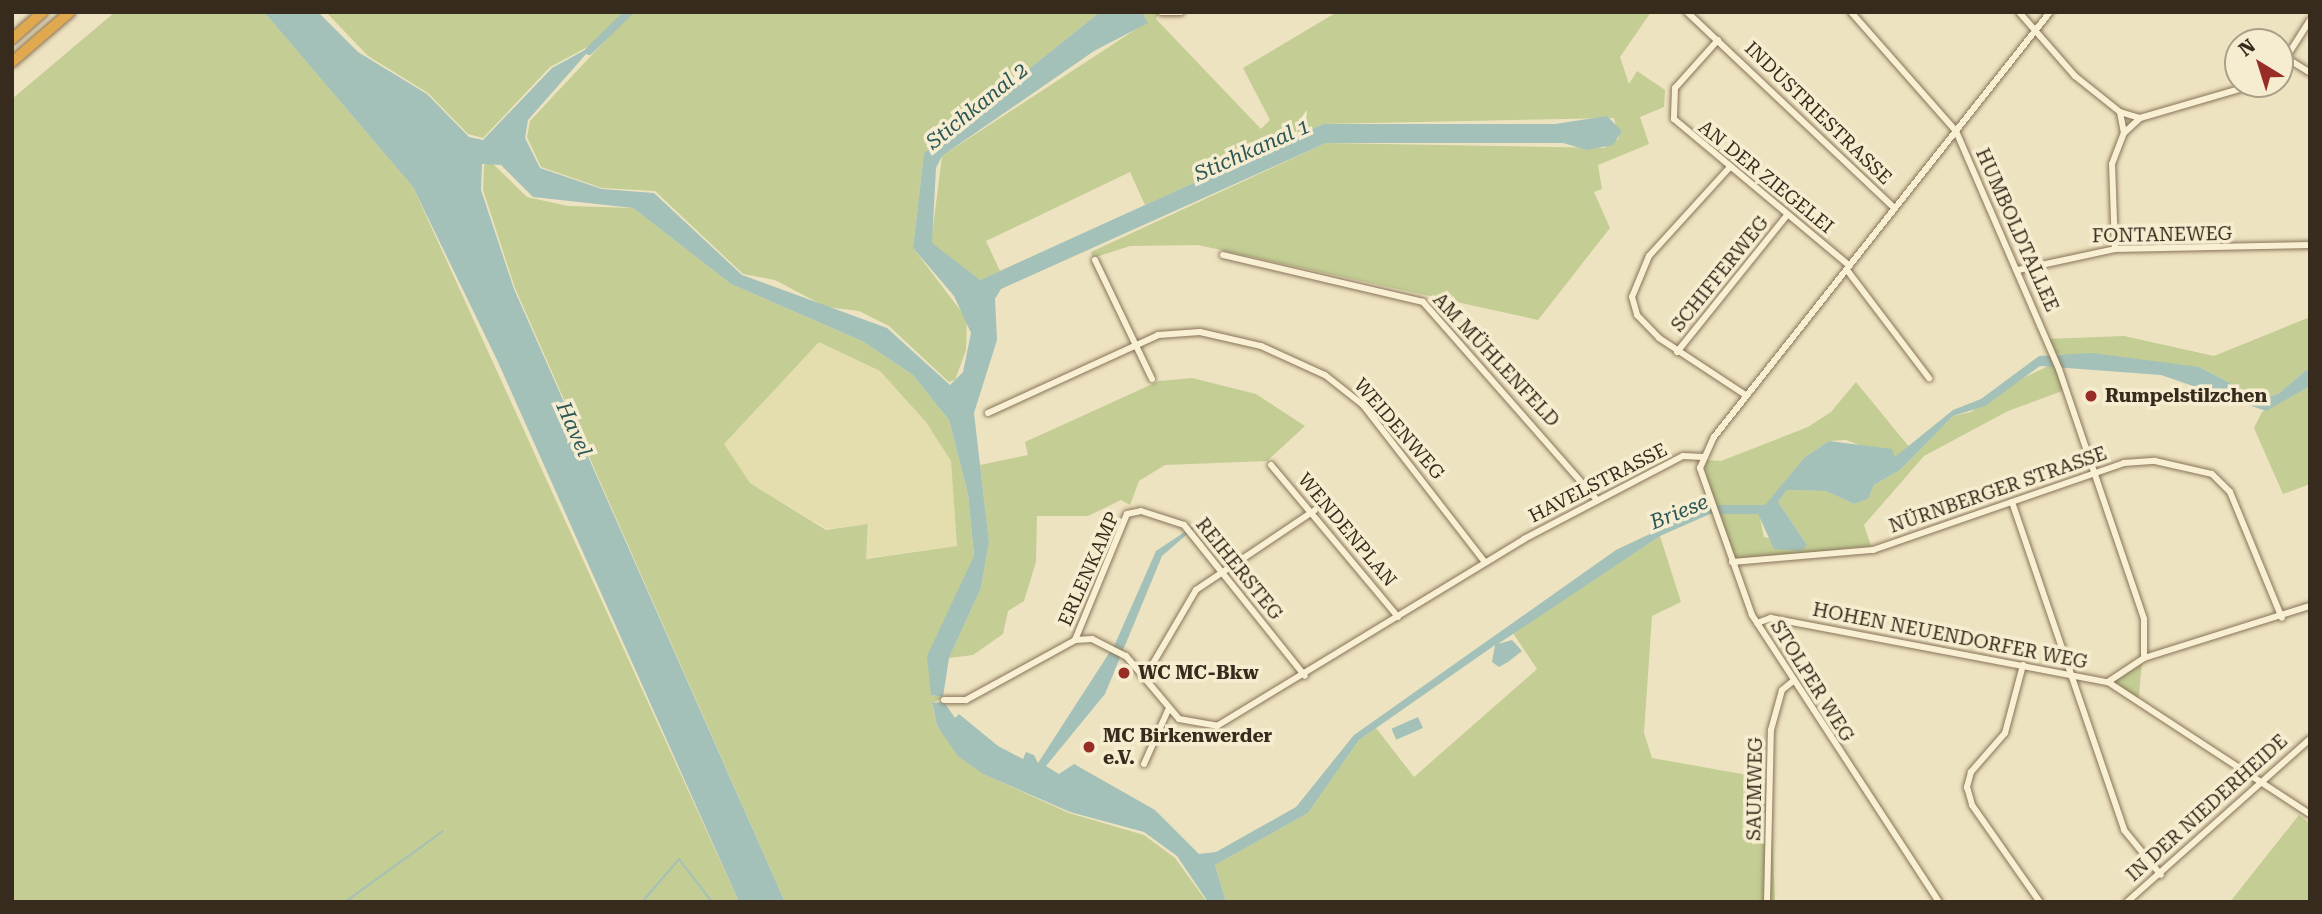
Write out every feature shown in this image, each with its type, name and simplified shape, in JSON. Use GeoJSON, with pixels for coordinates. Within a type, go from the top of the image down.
{"type":"FeatureCollection","features":[{"type":"Feature","properties":{"kind":"highway"},"geometry":{"type":"LineString","coordinates":[[12,39],[43,12]]}},
{"type":"Feature","properties":{"kind":"highway"},"geometry":{"type":"LineString","coordinates":[[12,62],[70,12]]}},
{"type":"Feature","properties":{"kind":"street"},"geometry":{"type":"LineString","coordinates":[[1161,12],[1181,12]]}},
{"type":"Feature","properties":{"kind":"street","name":"HUMBOLDTALLEE"},"geometry":{"type":"LineString","coordinates":[[1852,12],[1956,131],[2048,342],[2095,472]]}},
{"type":"Feature","properties":{"kind":"street"},"geometry":{"type":"LineString","coordinates":[[2019,12],[2075,76],[2120,112],[2140,118]]}},
{"type":"Feature","properties":{"kind":"street"},"geometry":{"type":"LineString","coordinates":[[1703,457],[1747,396],[2050,12]]}},
{"type":"Feature","properties":{"kind":"street","name":"INDUSTRIESTRASSE"},"geometry":{"type":"LineString","coordinates":[[1688,13],[1895,209]]}},
{"type":"Feature","properties":{"kind":"street"},"geometry":{"type":"LineString","coordinates":[[2294,48],[2310,20]]}},
{"type":"Feature","properties":{"kind":"street","name":"AN DER ZIEGELEI"},"geometry":{"type":"LineString","coordinates":[[1718,40],[1675,88],[1671,107],[1679,126],[1848,268],[1929,378]]}},
{"type":"Feature","properties":{"kind":"street"},"geometry":{"type":"LineString","coordinates":[[2294,63],[2310,73]]}},
{"type":"Feature","properties":{"kind":"street"},"geometry":{"type":"LineString","coordinates":[[2115,249],[2112,164],[2124,133],[2140,118],[2224,94]]}},
{"type":"Feature","properties":{"kind":"street"},"geometry":{"type":"LineString","coordinates":[[2120,112],[2124,133]]}},
{"type":"Feature","properties":{"kind":"street"},"geometry":{"type":"LineString","coordinates":[[1730,167],[1636,278],[1637,315],[1677,352],[1747,396]]}},
{"type":"Feature","properties":{"kind":"street","name":"SCHIFFERWEG"},"geometry":{"type":"LineString","coordinates":[[1677,352],[1787,215]]}},
{"type":"Feature","properties":{"kind":"street","name":"FONTANEWEG"},"geometry":{"type":"LineString","coordinates":[[2018,270],[2115,249],[2310,245]]}},
{"type":"Feature","properties":{"kind":"street","name":"AM MÜHLENFELD"},"geometry":{"type":"LineString","coordinates":[[1223,256],[1423,302],[1597,500]]}},
{"type":"Feature","properties":{"kind":"street"},"geometry":{"type":"LineString","coordinates":[[1095,260],[1152,379]]}},
{"type":"Feature","properties":{"kind":"street","name":"WEIDENWEG"},"geometry":{"type":"LineString","coordinates":[[988,413],[1134,343],[1186,332],[1218,334],[1271,350],[1344,386],[1485,562]]}},
{"type":"Feature","properties":{"kind":"street","name":"HAVELSTRASSE"},"geometry":{"type":"LineString","coordinates":[[1075,640],[1111,646],[1121,652],[1145,677],[1168,710],[1189,724],[1217,726],[1304,676],[1485,562],[1597,500],[1683,456],[1703,457]]}},
{"type":"Feature","properties":{"kind":"street","name":"STOLPER WEG"},"geometry":{"type":"LineString","coordinates":[[1703,457],[1701,479],[1757,624],[1792,682],[1939,902]]}},
{"type":"Feature","properties":{"kind":"street","name":"NÜRNBERGER STRASSE"},"geometry":{"type":"LineString","coordinates":[[1732,562],[1841,554],[1885,547],[2095,472],[2155,461],[2212,474],[2243,514],[2282,618]]}},
{"type":"Feature","properties":{"kind":"street","name":"WENDENPLAN"},"geometry":{"type":"LineString","coordinates":[[1271,464],[1315,510],[1398,617]]}},
{"type":"Feature","properties":{"kind":"street"},"geometry":{"type":"LineString","coordinates":[[2095,472],[2144,619],[2144,658]]}},
{"type":"Feature","properties":{"kind":"street"},"geometry":{"type":"LineString","coordinates":[[2012,502],[2124,830],[2161,875]]}},
{"type":"Feature","properties":{"kind":"street","name":"REIHERSTEG"},"geometry":{"type":"LineString","coordinates":[[1132,510],[1186,528],[1304,676]]}},
{"type":"Feature","properties":{"kind":"street","name":"ERLENKAMP"},"geometry":{"type":"LineString","coordinates":[[1075,640],[1132,510]]}},
{"type":"Feature","properties":{"kind":"street"},"geometry":{"type":"LineString","coordinates":[[1145,677],[1184,605],[1220,570],[1315,510]]}},
{"type":"Feature","properties":{"kind":"street"},"geometry":{"type":"LineString","coordinates":[[2108,682],[2144,658],[2282,618],[2310,606]]}},
{"type":"Feature","properties":{"kind":"street","name":"HOHEN NEUENDORFER WEG"},"geometry":{"type":"LineString","coordinates":[[1757,624],[1771,618],[2069,672],[2108,682],[2309,813]]}},
{"type":"Feature","properties":{"kind":"street"},"geometry":{"type":"LineString","coordinates":[[944,700],[974,696],[1075,640]]}},
{"type":"Feature","properties":{"kind":"street"},"geometry":{"type":"LineString","coordinates":[[2023,665],[2005,733],[1971,772],[1967,787],[1972,805],[2040,902]]}},
{"type":"Feature","properties":{"kind":"street","name":"SAUMWEG"},"geometry":{"type":"LineString","coordinates":[[1767,902],[1771,730],[1781,694],[1792,682]]}},
{"type":"Feature","properties":{"kind":"street"},"geometry":{"type":"LineString","coordinates":[[1144,764],[1168,710]]}},
{"type":"Feature","properties":{"kind":"street","name":"IN DER NIEDERHEIDE"},"geometry":{"type":"LineString","coordinates":[[2127,902],[2161,875],[2310,740]]}},
{"type":"Feature","properties":{"kind":"shaded area"},"geometry":{"type":"Polygon","coordinates":[[[819,342],[880,371],[926,422],[951,461],[957,546],[866,558],[869,524],[827,529],[750,483],[723,444],[819,342]]]}},
{"type":"Feature","properties":{"kind":"green space"},"geometry":{"type":"Polygon","coordinates":[[[115,12],[264,12],[413,187],[739,902],[12,902],[12,99],[115,12]]]}},
{"type":"Feature","properties":{"kind":"green space"},"geometry":{"type":"Polygon","coordinates":[[[326,12],[627,12],[595,43],[550,67],[483,138],[468,134],[428,93],[368,56],[326,12]]]}},
{"type":"Feature","properties":{"kind":"green space"},"geometry":{"type":"Polygon","coordinates":[[[632,12],[1100,12],[924,153],[913,248],[967,319],[966,350],[955,380],[949,382],[889,326],[859,311],[826,307],[775,280],[743,274],[655,191],[602,188],[541,167],[527,137],[530,121],[632,12]]]}},
{"type":"Feature","properties":{"kind":"green space"},"geometry":{"type":"Polygon","coordinates":[[[1142,12],[1159,12],[1156,19],[1261,129],[1270,120],[1243,68],[1337,12],[1651,12],[1620,57],[1629,84],[1637,71],[1665,90],[1664,107],[1640,117],[1649,144],[1598,165],[1602,189],[1594,192],[1610,228],[1538,320],[1198,245],[1130,246],[1093,258],[1091,252],[1326,143],[1604,148],[1619,138],[1614,118],[1323,124],[1145,205],[1130,172],[986,241],[1000,271],[980,280],[945,258],[931,243],[942,156],[1147,22],[1142,12]]]}},
{"type":"Feature","properties":{"kind":"green space"},"geometry":{"type":"Polygon","coordinates":[[[491,162],[527,197],[568,206],[633,208],[731,284],[862,341],[913,375],[949,420],[968,494],[974,557],[931,695],[943,697],[932,704],[937,727],[983,774],[1069,813],[1144,835],[1175,858],[1207,902],[785,902],[515,288],[483,190],[484,165],[491,162]],[[819,342],[724,444],[750,483],[826,530],[868,524],[866,559],[957,546],[951,461],[926,422],[880,371],[819,342]]]}},
{"type":"Feature","properties":{"kind":"green space"},"geometry":{"type":"Polygon","coordinates":[[[2310,317],[2310,367],[2278,394],[2261,399],[2199,367],[2055,354],[2045,339],[2124,336],[2214,356],[2310,317]]]}},
{"type":"Feature","properties":{"kind":"green space"},"geometry":{"type":"Polygon","coordinates":[[[2055,363],[2065,390],[2008,411],[1924,456],[1864,525],[1871,546],[1733,561],[1714,514],[1759,514],[1764,537],[1807,545],[1778,502],[1787,490],[1826,491],[1854,504],[1868,499],[1874,485],[1900,470],[1953,416],[1971,412],[2002,388],[2055,363]]]}},
{"type":"Feature","properties":{"kind":"green space"},"geometry":{"type":"Polygon","coordinates":[[[1192,378],[1256,394],[1305,426],[1267,461],[1165,465],[1139,481],[1130,505],[1121,500],[1088,516],[1037,516],[1036,562],[1024,601],[1008,611],[1003,634],[973,655],[949,658],[981,588],[989,542],[980,465],[1028,455],[1025,442],[1159,381],[1192,378]]]}},
{"type":"Feature","properties":{"kind":"green space"},"geometry":{"type":"Polygon","coordinates":[[[1856,382],[1910,448],[1895,458],[1846,440],[1829,441],[1805,457],[1765,506],[1711,505],[1704,460],[1721,461],[1808,427],[1831,412],[1856,382]]]}},
{"type":"Feature","properties":{"kind":"green space"},"geometry":{"type":"Polygon","coordinates":[[[2310,386],[2310,484],[2283,494],[2254,428],[2262,412],[2310,386]]]}},
{"type":"Feature","properties":{"kind":"green space"},"geometry":{"type":"Polygon","coordinates":[[[1660,536],[1681,602],[1652,616],[1644,733],[1652,758],[1770,779],[1775,902],[1226,902],[1215,865],[1308,813],[1359,740],[1376,728],[1414,777],[1537,669],[1513,633],[1660,536]]]}},
{"type":"Feature","properties":{"kind":"green space"},"geometry":{"type":"Polygon","coordinates":[[[2142,661],[2139,696],[2138,700],[2112,682],[2142,661]]]}},
{"type":"Feature","properties":{"kind":"green space"},"geometry":{"type":"Polygon","coordinates":[[[2299,815],[2310,824],[2310,902],[2230,902],[2299,815]]]}},
{"type":"Feature","properties":{"kind":"water","name":"Havel"},"geometry":{"type":"Polygon","coordinates":[[[264,12],[318,12],[358,52],[427,94],[469,137],[483,140],[552,68],[594,45],[528,120],[525,138],[540,168],[602,189],[654,193],[742,275],[887,328],[950,385],[963,372],[971,333],[954,296],[913,248],[924,153],[1100,12],[1142,12],[1148,23],[1094,51],[942,156],[936,168],[932,243],[980,280],[1323,124],[1555,124],[1607,116],[1622,131],[1613,145],[1587,150],[1563,143],[1326,143],[1001,289],[995,299],[997,340],[974,413],[989,542],[981,588],[949,658],[943,697],[931,695],[927,656],[974,556],[968,494],[949,420],[913,375],[862,341],[731,284],[633,208],[533,197],[501,165],[482,164],[481,190],[514,289],[785,902],[739,902],[498,362],[413,187],[264,12]]]}},
{"type":"Feature","properties":{"kind":"water"},"geometry":{"type":"Polygon","coordinates":[[[2092,353],[2199,367],[2261,399],[2278,394],[2310,367],[2310,386],[2266,411],[2161,375],[2040,366],[1985,406],[1953,416],[1900,470],[1874,485],[1868,499],[1854,504],[1826,491],[1787,490],[1778,502],[1807,545],[1801,551],[1774,549],[1758,514],[1710,514],[1660,536],[1498,644],[1512,640],[1522,651],[1508,662],[1499,667],[1492,662],[1495,645],[1359,740],[1308,813],[1215,865],[1226,902],[1208,902],[1177,856],[1144,832],[1070,812],[983,774],[958,756],[937,726],[932,703],[944,702],[955,718],[959,714],[998,746],[1023,759],[1026,752],[1034,755],[1038,763],[1115,644],[1156,551],[1207,517],[1162,556],[1105,694],[1046,766],[1059,774],[1074,764],[1155,810],[1199,854],[1216,852],[1296,807],[1354,735],[1616,550],[1711,505],[1765,505],[1805,457],[1829,441],[1892,449],[1895,457],[1953,410],[1981,399],[2039,356],[2092,353]]]}},
{"type":"Feature","properties":{"kind":"water"},"geometry":{"type":"Polygon","coordinates":[[[1418,717],[1423,728],[1396,740],[1392,729],[1418,717]]]}},
{"type":"Feature","properties":{"kind":"waterway"},"geometry":{"type":"LineString","coordinates":[[589,51],[629,12]]}},
{"type":"Feature","properties":{"kind":"waterway"},"geometry":{"type":"LineString","coordinates":[[345,902],[443,831]]}},
{"type":"Feature","properties":{"kind":"waterway"},"geometry":{"type":"LineString","coordinates":[[642,902],[679,859],[712,902]]}},
{"type":"Feature","properties":{"kind":"place","name":"Rumpelstilzchen"},"geometry":{"type":"Point","coordinates":[2091,396]}},
{"type":"Feature","properties":{"kind":"place","name":"WC MC-Bkw"},"geometry":{"type":"Point","coordinates":[1124,673]}},
{"type":"Feature","properties":{"kind":"place","name":"MC Birkenwerder e.V."},"geometry":{"type":"Point","coordinates":[1089,747]}},
{"type":"Feature","properties":{"kind":"water label","name":"Stichkanal 2"},"geometry":{"type":"Point","coordinates":[977,106]}},
{"type":"Feature","properties":{"kind":"water label","name":"Stichkanal 1"},"geometry":{"type":"Point","coordinates":[1252,150]}},
{"type":"Feature","properties":{"kind":"water label","name":"Briese"},"geometry":{"type":"Point","coordinates":[1679,512]}}]}
